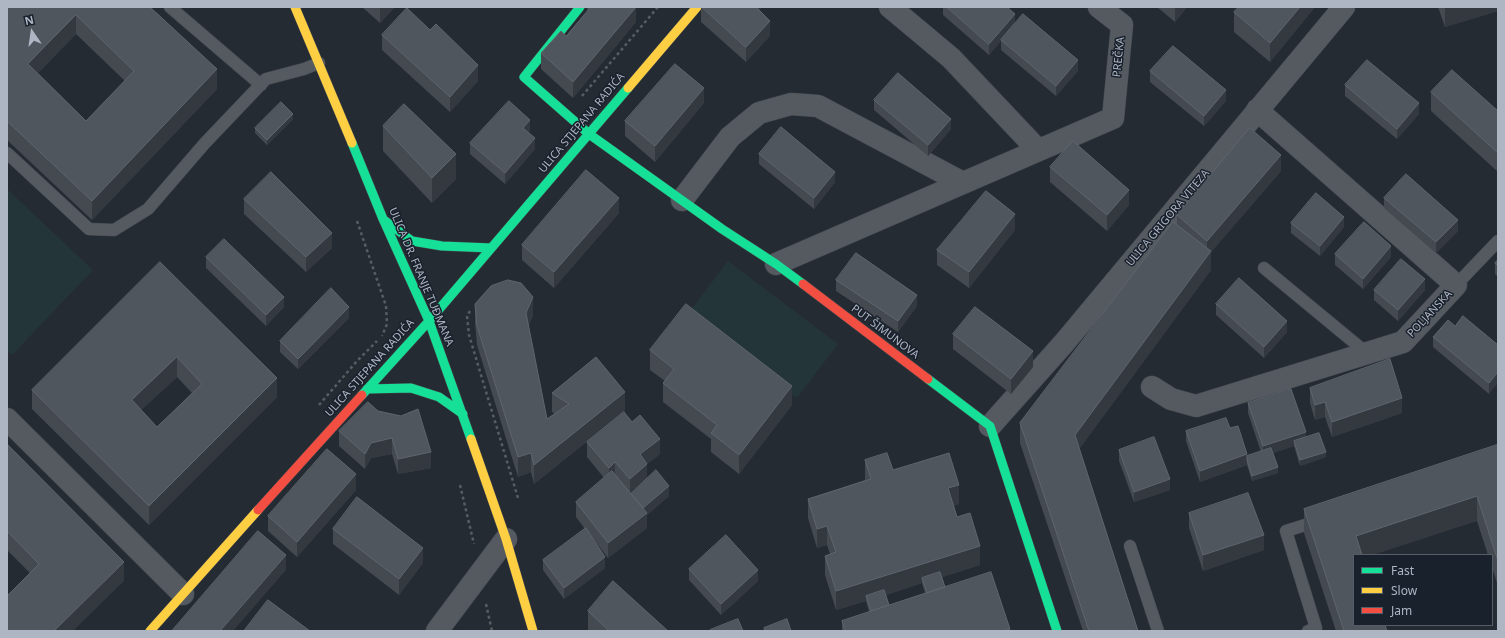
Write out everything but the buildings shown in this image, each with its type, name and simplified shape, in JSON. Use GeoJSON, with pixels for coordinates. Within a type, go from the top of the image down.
{"type":"FeatureCollection","features":[{"type":"Feature","properties":{"kind":"street","name":"ULICA DR. FRANJE TUĐMANA"},"geometry":{"type":"LineString","coordinates":[[295,7],[383,219],[429,321],[506,539],[533,631]]}},
{"type":"Feature","properties":{"kind":"street","name":"PUT ŠIMUNOVA"},"geometry":{"type":"LineString","coordinates":[[580,7],[524,77],[589,134],[722,229],[776,264],[990,426]]}},
{"type":"Feature","properties":{"kind":"street","name":"ULICA STJEPANA RADIĆA"},"geometry":{"type":"LineString","coordinates":[[150,631],[429,321],[697,7]]}},
{"type":"Feature","properties":{"kind":"street"},"geometry":{"type":"LineString","coordinates":[[776,264],[961,182],[1038,150],[951,58],[890,7]]}},
{"type":"Feature","properties":{"kind":"street","name":"PREČKA"},"geometry":{"type":"LineString","coordinates":[[1038,150],[1113,118],[1122,25],[1099,7]]}},
{"type":"Feature","properties":{"kind":"street","name":"ULICA GRIGORA VITEZA"},"geometry":{"type":"LineString","coordinates":[[990,426],[1064,343],[1344,7]]}},
{"type":"Feature","properties":{"kind":"street"},"geometry":{"type":"LineString","coordinates":[[682,200],[730,137],[759,113],[791,104],[818,106],[961,182]]}},
{"type":"Feature","properties":{"kind":"street","name":"POLJANSKA"},"geometry":{"type":"LineString","coordinates":[[1152,386],[1171,399],[1196,406],[1368,354],[1402,342],[1456,286],[1258,110]]}},
{"type":"Feature","properties":{"kind":"street"},"geometry":{"type":"LineString","coordinates":[[383,219],[412,241],[442,246],[491,248]]}},
{"type":"Feature","properties":{"kind":"street"},"geometry":{"type":"LineString","coordinates":[[367,389],[411,388],[439,397],[463,414]]}},
{"type":"Feature","properties":{"kind":"street"},"geometry":{"type":"LineString","coordinates":[[7,419],[183,594]]}},
{"type":"Feature","properties":{"kind":"street"},"geometry":{"type":"LineString","coordinates":[[990,426],[1057,631]]}},
{"type":"Feature","properties":{"kind":"street"},"geometry":{"type":"LineString","coordinates":[[437,631],[506,539]]}},
{"type":"Feature","properties":{"kind":"lane"},"geometry":{"type":"LineString","coordinates":[[170,7],[261,85]]}},
{"type":"Feature","properties":{"kind":"lane"},"geometry":{"type":"LineString","coordinates":[[299,7],[302,22]]}},
{"type":"Feature","properties":{"kind":"lane"},"geometry":{"type":"LineString","coordinates":[[7,153],[89,229],[114,230],[148,209],[205,143],[266,79],[304,69],[319,63]]}},
{"type":"Feature","properties":{"kind":"lane"},"geometry":{"type":"LineString","coordinates":[[1456,286],[1498,241]]}},
{"type":"Feature","properties":{"kind":"lane"},"geometry":{"type":"LineString","coordinates":[[1264,268],[1368,354]]}},
{"type":"Feature","properties":{"kind":"lane"},"geometry":{"type":"LineString","coordinates":[[1308,631],[1316,628],[1286,531],[1331,516]]}},
{"type":"Feature","properties":{"kind":"lane"},"geometry":{"type":"LineString","coordinates":[[1130,546],[1158,631]]}},
{"type":"Feature","properties":{"kind":"path"},"geometry":{"type":"LineString","coordinates":[[567,114],[658,7]]}},
{"type":"Feature","properties":{"kind":"path"},"geometry":{"type":"LineString","coordinates":[[355,217],[386,306],[387,324],[383,335],[356,361]]}},
{"type":"Feature","properties":{"kind":"path"},"geometry":{"type":"LineString","coordinates":[[473,306],[467,316],[469,335],[520,504]]}},
{"type":"Feature","properties":{"kind":"path"},"geometry":{"type":"LineString","coordinates":[[460,484],[492,631]]}},
{"type":"Feature","properties":{"kind":"shaded area"},"geometry":{"type":"Polygon","coordinates":[[[7,189],[93,270],[12,355],[7,351],[7,189]]]}},
{"type":"Feature","properties":{"kind":"shaded area"},"geometry":{"type":"Polygon","coordinates":[[[728,261],[838,344],[797,398],[687,315],[728,261]]]}},
{"type":"Feature","properties":{"kind":"traffic: fast"},"geometry":{"type":"LineString","coordinates":[[580,7],[524,77],[589,134],[722,229],[776,264],[803,284]]}},
{"type":"Feature","properties":{"kind":"traffic: fast"},"geometry":{"type":"LineString","coordinates":[[362,395],[429,321],[628,88]]}},
{"type":"Feature","properties":{"kind":"traffic: fast"},"geometry":{"type":"LineString","coordinates":[[352,143],[383,219],[429,321],[471,439]]}},
{"type":"Feature","properties":{"kind":"traffic: fast"},"geometry":{"type":"LineString","coordinates":[[384,220],[412,241],[442,246],[491,248]]}},
{"type":"Feature","properties":{"kind":"traffic: fast"},"geometry":{"type":"LineString","coordinates":[[928,379],[990,426],[1057,631]]}},
{"type":"Feature","properties":{"kind":"traffic: fast"},"geometry":{"type":"LineString","coordinates":[[367,389],[411,388],[439,397],[463,414]]}},
{"type":"Feature","properties":{"kind":"traffic: slow"},"geometry":{"type":"LineString","coordinates":[[295,7],[352,143]]}},
{"type":"Feature","properties":{"kind":"traffic: slow"},"geometry":{"type":"LineString","coordinates":[[628,88],[697,7]]}},
{"type":"Feature","properties":{"kind":"traffic: slow"},"geometry":{"type":"LineString","coordinates":[[471,439],[506,539],[533,631]]}},
{"type":"Feature","properties":{"kind":"traffic: slow"},"geometry":{"type":"LineString","coordinates":[[150,631],[258,510]]}},
{"type":"Feature","properties":{"kind":"traffic: jam"},"geometry":{"type":"LineString","coordinates":[[803,284],[928,379]]}},
{"type":"Feature","properties":{"kind":"traffic: jam"},"geometry":{"type":"LineString","coordinates":[[258,510],[362,395]]}}]}
